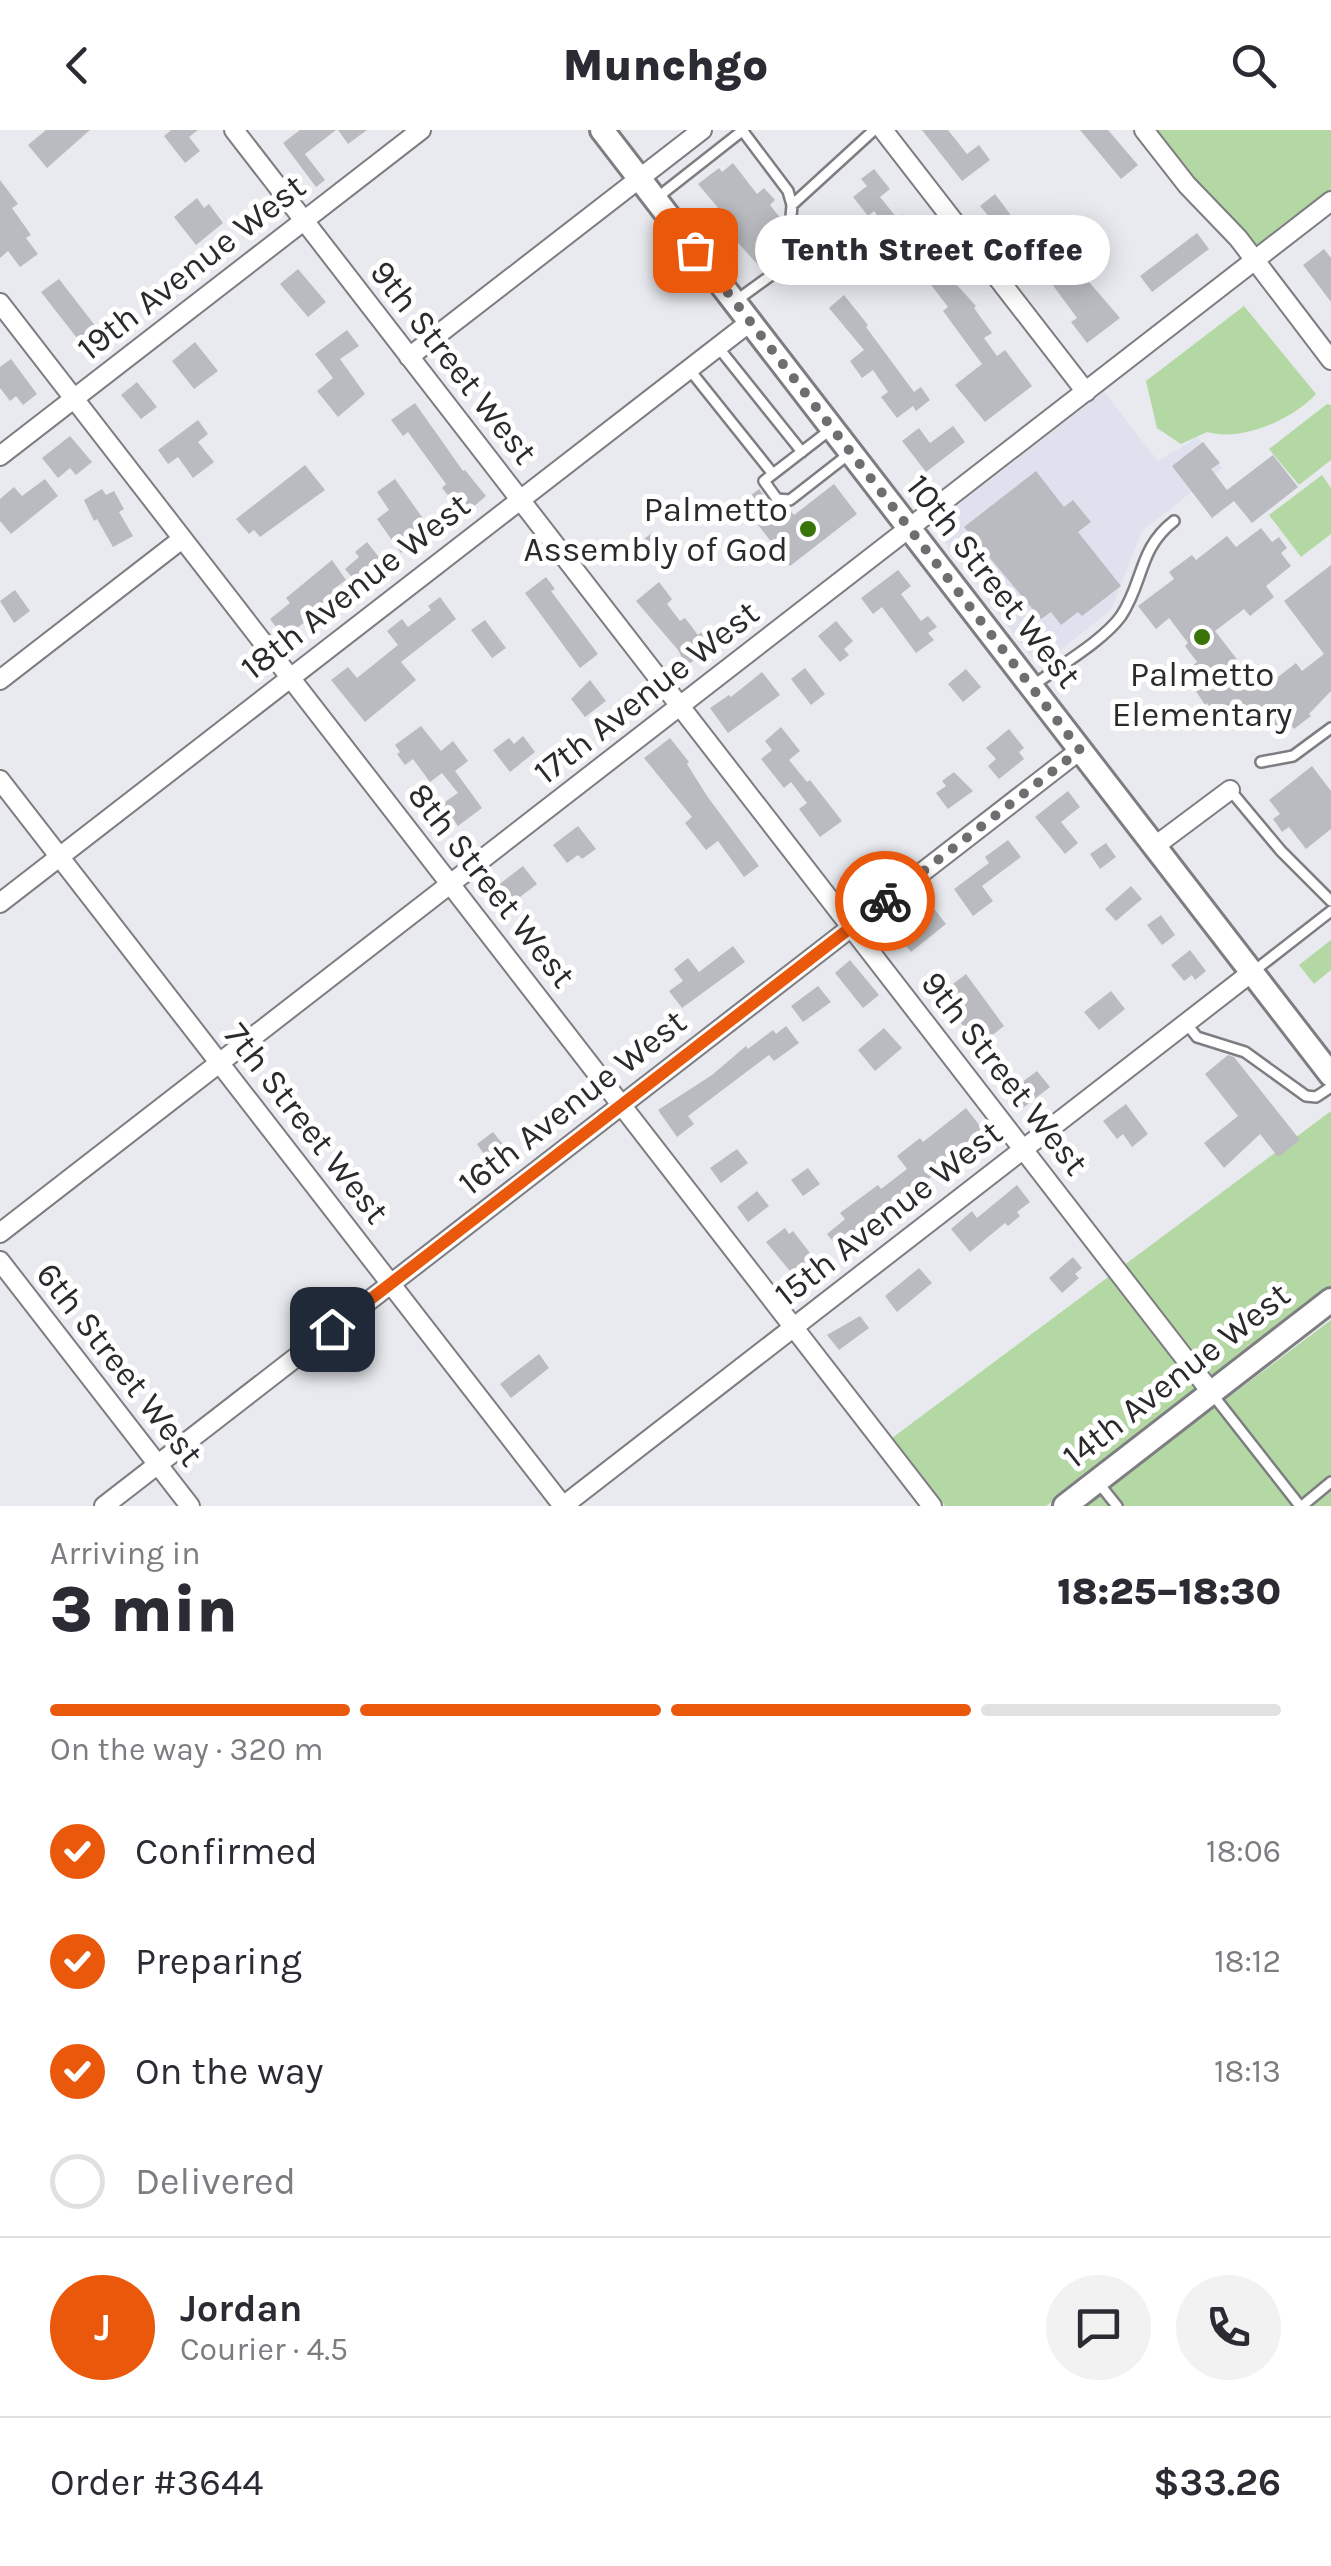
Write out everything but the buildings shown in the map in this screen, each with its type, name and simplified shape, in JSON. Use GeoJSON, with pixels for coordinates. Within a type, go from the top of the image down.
{"type":"FeatureCollection","features":[{"type":"Feature","properties":{"kind":"street","name":"9th Street West"},"geometry":{"type":"LineString","coordinates":[[234,130],[1212,1392]]}},
{"type":"Feature","properties":{"kind":"street","name":"19th Avenue West"},"geometry":{"type":"LineString","coordinates":[[0,456],[421,130]]}},
{"type":"Feature","properties":{"kind":"street","name":"10th Street West"},"geometry":{"type":"LineString","coordinates":[[602,130],[1331,1074]]}},
{"type":"Feature","properties":{"kind":"street"},"geometry":{"type":"LineString","coordinates":[[409,357],[702,130]]}},
{"type":"Feature","properties":{"kind":"street"},"geometry":{"type":"LineString","coordinates":[[883,130],[1086,392]]}},
{"type":"Feature","properties":{"kind":"street"},"geometry":{"type":"LineString","coordinates":[[1144,130],[1187,185],[1230,229],[1331,360]]}},
{"type":"Feature","properties":{"kind":"street","name":"17th Avenue West"},"geometry":{"type":"LineString","coordinates":[[0,1233],[1331,201]]}},
{"type":"Feature","properties":{"kind":"street","name":"8th Street West"},"geometry":{"type":"LineString","coordinates":[[0,303],[932,1506]]}},
{"type":"Feature","properties":{"kind":"street","name":"18th Avenue West"},"geometry":{"type":"LineString","coordinates":[[0,903],[750,322]]}},
{"type":"Feature","properties":{"kind":"street"},"geometry":{"type":"LineString","coordinates":[[0,680],[182,538]]}},
{"type":"Feature","properties":{"kind":"street","name":"16th Avenue West"},"geometry":{"type":"LineString","coordinates":[[104,1506],[1080,750]]}},
{"type":"Feature","properties":{"kind":"street","name":"7th Street West"},"geometry":{"type":"LineString","coordinates":[[0,780],[563,1506]]}},
{"type":"Feature","properties":{"kind":"street"},"geometry":{"type":"LineString","coordinates":[[1155,846],[1230,790]]}},
{"type":"Feature","properties":{"kind":"street","name":"15th Avenue West"},"geometry":{"type":"LineString","coordinates":[[563,1506],[1252,972]]}},
{"type":"Feature","properties":{"kind":"street","name":"6th Street West"},"geometry":{"type":"LineString","coordinates":[[0,1261],[190,1506]]}},
{"type":"Feature","properties":{"kind":"street","name":"14th Avenue West"},"geometry":{"type":"LineString","coordinates":[[1065,1506],[1331,1300]]}},
{"type":"Feature","properties":{"kind":"lane"},"geometry":{"type":"LineString","coordinates":[[655,199],[742,130],[788,191],[793,256],[735,302]]}},
{"type":"Feature","properties":{"kind":"lane"},"geometry":{"type":"LineString","coordinates":[[792,206],[874,130]]}},
{"type":"Feature","properties":{"kind":"lane"},"geometry":{"type":"LineString","coordinates":[[718,347],[802,452]]}},
{"type":"Feature","properties":{"kind":"lane"},"geometry":{"type":"LineString","coordinates":[[689,369],[773,474]]}},
{"type":"Feature","properties":{"kind":"lane"},"geometry":{"type":"LineString","coordinates":[[832,428],[764,482],[777,500],[790,500],[851,452]]}},
{"type":"Feature","properties":{"kind":"lane"},"geometry":{"type":"LineString","coordinates":[[1032,687],[1115,623],[1126,608],[1149,546],[1174,520]]}},
{"type":"Feature","properties":{"kind":"lane"},"geometry":{"type":"LineString","coordinates":[[1262,762],[1293,756],[1331,728]]}},
{"type":"Feature","properties":{"kind":"lane"},"geometry":{"type":"LineString","coordinates":[[1230,790],[1331,901]]}},
{"type":"Feature","properties":{"kind":"lane"},"geometry":{"type":"LineString","coordinates":[[1252,972],[1331,911]]}},
{"type":"Feature","properties":{"kind":"lane"},"geometry":{"type":"LineString","coordinates":[[1186,1024],[1197,1038],[1245,1052],[1306,1096],[1316,1097],[1331,1087]]}},
{"type":"Feature","properties":{"kind":"lane"},"geometry":{"type":"LineString","coordinates":[[1212,1392],[1300,1506],[1331,1482]]}},
{"type":"Feature","properties":{"kind":"lane"},"geometry":{"type":"LineString","coordinates":[[1097,1481],[1117,1506]]}},
{"type":"Feature","properties":{"kind":"shaded area"},"geometry":{"type":"Polygon","coordinates":[[[1104,392],[1158,461],[1198,437],[1222,468],[1142,531],[1111,610],[1039,667],[932,525],[1104,392]]]}},
{"type":"Feature","properties":{"kind":"green space"},"geometry":{"type":"Polygon","coordinates":[[[1155,130],[1331,130],[1331,192],[1257,249],[1193,180],[1155,130]]]}},
{"type":"Feature","properties":{"kind":"green space"},"geometry":{"type":"Polygon","coordinates":[[[1244,306],[1316,394],[1294,412],[1265,426],[1235,434],[1207,432],[1181,444],[1157,428],[1146,381],[1244,306]]]}},
{"type":"Feature","properties":{"kind":"green space"},"geometry":{"type":"Polygon","coordinates":[[[1327,404],[1331,405],[1331,460],[1299,485],[1269,449],[1327,404]]]}},
{"type":"Feature","properties":{"kind":"green space"},"geometry":{"type":"Polygon","coordinates":[[[1322,475],[1331,488],[1331,534],[1301,557],[1269,515],[1322,475]]]}},
{"type":"Feature","properties":{"kind":"green space"},"geometry":{"type":"Polygon","coordinates":[[[1331,940],[1331,970],[1314,984],[1299,965],[1331,940]]]}},
{"type":"Feature","properties":{"kind":"green space"},"geometry":{"type":"Polygon","coordinates":[[[1331,1111],[1331,1289],[1046,1506],[945,1506],[892,1438],[1331,1111]]]}},
{"type":"Feature","properties":{"kind":"green space"},"geometry":{"type":"Polygon","coordinates":[[[1331,1320],[1331,1506],[1085,1506],[1331,1320]]]}},
{"type":"Feature","properties":{"kind":"way so far"},"geometry":{"type":"LineString","coordinates":[[695,250],[1080,750],[885,901]]}},
{"type":"Feature","properties":{"kind":"place","name":"Tenth Street Coffee"},"geometry":{"type":"Point","coordinates":[695,250]}},
{"type":"Feature","properties":{"kind":"place","name":"Palmetto Assembly of God"},"geometry":{"type":"Point","coordinates":[808,529]}},
{"type":"Feature","properties":{"kind":"place","name":"Palmetto Elementary"},"geometry":{"type":"Point","coordinates":[1202,637]}},
{"type":"Feature","properties":{"kind":"route"},"geometry":{"type":"LineString","coordinates":[[332,1329],[885,901]]}}]}
